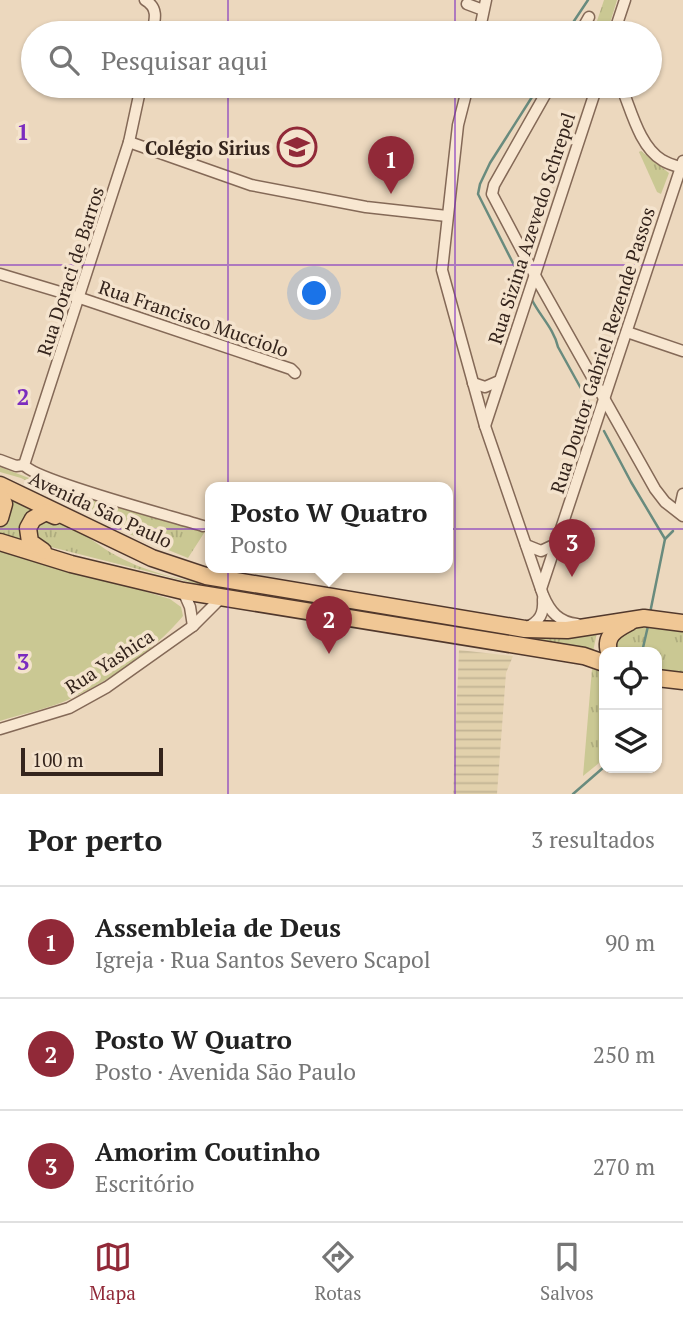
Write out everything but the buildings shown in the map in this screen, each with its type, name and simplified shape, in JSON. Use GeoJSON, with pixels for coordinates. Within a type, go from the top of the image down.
{"type":"FeatureCollection","features":[{"type":"Feature","properties":{"kind":"main road","name":"Avenida São Paulo"},"geometry":{"type":"LineString","coordinates":[[0,485],[152,558],[206,576],[525,629],[567,631],[640,619],[676,621]]}},
{"type":"Feature","properties":{"kind":"main road"},"geometry":{"type":"LineString","coordinates":[[0,495],[4,504],[0,518]]}},
{"type":"Feature","properties":{"kind":"main road"},"geometry":{"type":"LineString","coordinates":[[71,564],[30,542],[28,528],[37,516],[46,512],[138,559],[152,558]]}},
{"type":"Feature","properties":{"kind":"main road"},"geometry":{"type":"LineString","coordinates":[[0,542],[71,564],[183,590],[584,656],[599,661]]}},
{"type":"Feature","properties":{"kind":"main road"},"geometry":{"type":"LineString","coordinates":[[608,647],[611,635],[640,619]]}},
{"type":"Feature","properties":{"kind":"main road"},"geometry":{"type":"LineString","coordinates":[[662,679],[683,681]]}},
{"type":"Feature","properties":{"kind":"street"},"geometry":{"type":"LineString","coordinates":[[618,21],[625,0]]}},
{"type":"Feature","properties":{"kind":"street"},"geometry":{"type":"LineString","coordinates":[[148,2],[156,13],[154,21]]}},
{"type":"Feature","properties":{"kind":"street"},"geometry":{"type":"LineString","coordinates":[[467,4],[484,5]]}},
{"type":"Feature","properties":{"kind":"street"},"geometry":{"type":"LineString","coordinates":[[587,21],[589,17]]}},
{"type":"Feature","properties":{"kind":"street","name":"Rua Doraci de Barros"},"geometry":{"type":"LineString","coordinates":[[24,465],[129,142],[138,98]]}},
{"type":"Feature","properties":{"kind":"street"},"geometry":{"type":"LineString","coordinates":[[465,98],[458,125],[442,270],[485,426],[542,592],[558,618],[573,623],[596,625]]}},
{"type":"Feature","properties":{"kind":"street"},"geometry":{"type":"LineString","coordinates":[[544,98],[492,189],[494,197],[534,275],[655,488],[665,502],[681,514]]}},
{"type":"Feature","properties":{"kind":"street","name":"Rua Sizina Azevedo Schrepel"},"geometry":{"type":"LineString","coordinates":[[485,426],[593,98]]}},
{"type":"Feature","properties":{"kind":"street"},"geometry":{"type":"LineString","coordinates":[[626,98],[647,145],[661,160],[682,165]]}},
{"type":"Feature","properties":{"kind":"street"},"geometry":{"type":"LineString","coordinates":[[129,142],[261,187],[366,207],[447,216]]}},
{"type":"Feature","properties":{"kind":"street","name":"Rua Doutor Gabriel Rezende Passos"},"geometry":{"type":"LineString","coordinates":[[525,629],[542,616],[542,592],[556,544],[682,165]]}},
{"type":"Feature","properties":{"kind":"street","name":"Rua Francisco Mucciolo"},"geometry":{"type":"LineString","coordinates":[[0,274],[80,298],[290,369],[295,373]]}},
{"type":"Feature","properties":{"kind":"street"},"geometry":{"type":"LineString","coordinates":[[627,332],[683,351]]}},
{"type":"Feature","properties":{"kind":"street"},"geometry":{"type":"LineString","coordinates":[[473,383],[485,387],[499,381]]}},
{"type":"Feature","properties":{"kind":"street"},"geometry":{"type":"LineString","coordinates":[[0,460],[16,466],[24,465],[30,472],[74,487],[204,526]]}},
{"type":"Feature","properties":{"kind":"street"},"geometry":{"type":"LineString","coordinates":[[681,514],[683,494]]}},
{"type":"Feature","properties":{"kind":"street"},"geometry":{"type":"LineString","coordinates":[[526,545],[541,551],[556,544]]}},
{"type":"Feature","properties":{"kind":"street"},"geometry":{"type":"LineString","coordinates":[[183,590],[190,607],[193,626]]}},
{"type":"Feature","properties":{"kind":"street","name":"Rua Yashica"},"geometry":{"type":"LineString","coordinates":[[0,729],[69,708],[107,687],[193,626],[224,596]]}},
{"type":"Feature","properties":{"kind":"shaded area"},"geometry":{"type":"Polygon","coordinates":[[[459,650],[513,656],[506,673],[497,794],[453,794],[459,650]]]}},
{"type":"Feature","properties":{"kind":"green space"},"geometry":{"type":"Polygon","coordinates":[[[604,0],[617,0],[611,21],[597,21],[604,0]]]}},
{"type":"Feature","properties":{"kind":"green space"},"geometry":{"type":"Polygon","coordinates":[[[639,152],[669,173],[661,194],[657,192],[639,152]]]}},
{"type":"Feature","properties":{"kind":"green space"},"geometry":{"type":"Polygon","coordinates":[[[0,467],[58,489],[108,504],[128,506],[205,532],[188,558],[136,537],[21,478],[0,472],[0,467]]]}},
{"type":"Feature","properties":{"kind":"green space"},"geometry":{"type":"Polygon","coordinates":[[[9,496],[39,505],[24,542],[0,535],[0,528],[9,517],[9,496]]]}},
{"type":"Feature","properties":{"kind":"green space"},"geometry":{"type":"Polygon","coordinates":[[[51,519],[68,525],[130,562],[171,577],[564,638],[597,632],[593,652],[556,643],[225,591],[43,545],[37,539],[35,529],[43,521],[51,519]]]}},
{"type":"Feature","properties":{"kind":"green space"},"geometry":{"type":"Polygon","coordinates":[[[0,548],[170,599],[181,607],[183,616],[143,654],[95,686],[55,705],[0,721],[0,548]]]}},
{"type":"Feature","properties":{"kind":"green space"},"geometry":{"type":"Polygon","coordinates":[[[637,627],[683,632],[683,675],[662,673],[662,647],[615,647],[617,636],[625,630],[637,627]]]}},
{"type":"Feature","properties":{"kind":"green space"},"geometry":{"type":"Polygon","coordinates":[[[592,669],[599,671],[599,763],[583,776],[592,669]]]}},
{"type":"Feature","properties":{"kind":"waterway"},"geometry":{"type":"LineString","coordinates":[[574,21],[588,0]]}},
{"type":"Feature","properties":{"kind":"waterway"},"geometry":{"type":"LineString","coordinates":[[519,275],[478,194],[490,163],[531,98]]}},
{"type":"Feature","properties":{"kind":"waterway"},"geometry":{"type":"LineString","coordinates":[[532,300],[550,328],[589,403]]}},
{"type":"Feature","properties":{"kind":"waterway"},"geometry":{"type":"LineString","coordinates":[[604,431],[665,539],[650,613]]}},
{"type":"Feature","properties":{"kind":"waterway"},"geometry":{"type":"LineString","coordinates":[[665,539],[673,531]]}},
{"type":"Feature","properties":{"kind":"waterway"},"geometry":{"type":"LineString","coordinates":[[643,647],[648,626]]}},
{"type":"Feature","properties":{"kind":"waterway"},"geometry":{"type":"LineString","coordinates":[[573,794],[599,771]]}},
{"type":"Feature","properties":{"kind":"place","name":"Colégio Sirius"},"geometry":{"type":"Point","coordinates":[297,147]}},
{"type":"Feature","properties":{"kind":"place","name":"Assembleia de Deus"},"geometry":{"type":"Point","coordinates":[391,194]}},
{"type":"Feature","properties":{"kind":"place","name":"Amorim Coutinho"},"geometry":{"type":"Point","coordinates":[572,577]}},
{"type":"Feature","properties":{"kind":"place","name":"Posto W Quatro"},"geometry":{"type":"Point","coordinates":[329,654]}}]}
